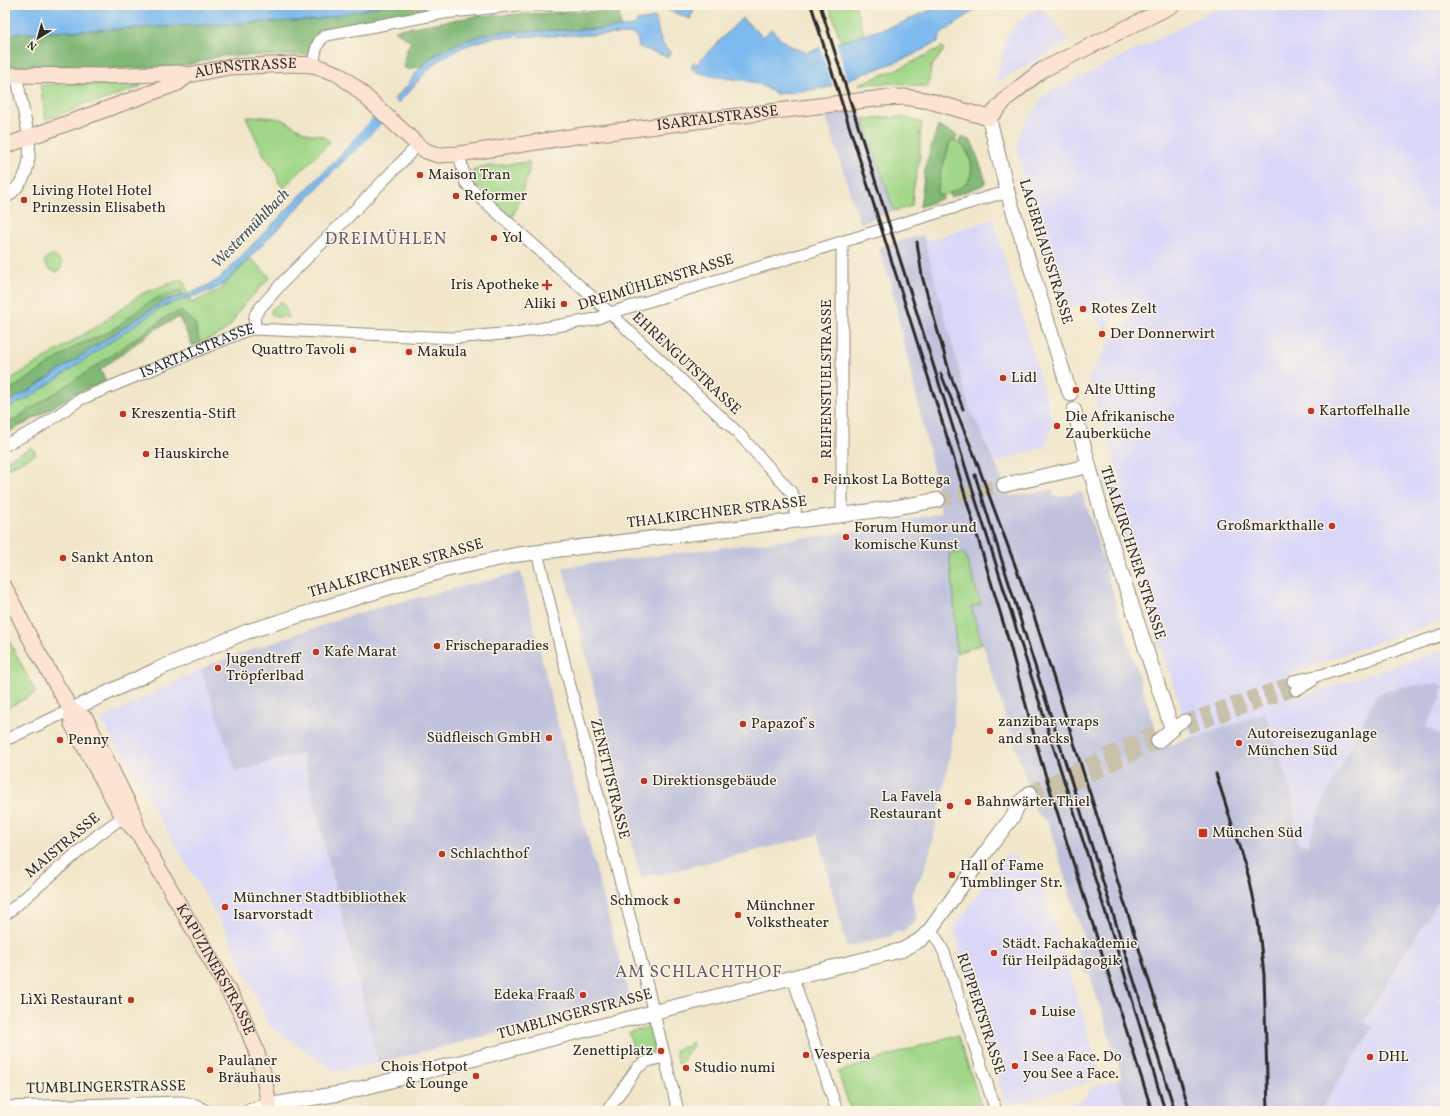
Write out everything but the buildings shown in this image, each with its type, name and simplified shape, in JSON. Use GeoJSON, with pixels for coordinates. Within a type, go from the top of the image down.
{"type":"FeatureCollection","features":[{"type":"Feature","properties":{"kind":"main road"},"geometry":{"type":"LineString","coordinates":[[989,118],[1008,97],[1042,70],[1173,5]]}},
{"type":"Feature","properties":{"kind":"main road","name":"AUENSTRASSE"},"geometry":{"type":"LineString","coordinates":[[5,146],[178,83],[188,75],[229,67],[292,64],[313,65],[325,68],[338,74],[355,86],[418,144],[431,154],[444,155]]}},
{"type":"Feature","properties":{"kind":"main road"},"geometry":{"type":"LineString","coordinates":[[11,74],[106,76],[177,73],[188,75]]}},
{"type":"Feature","properties":{"kind":"main road","name":"ISARTALSTRASSE"},"geometry":{"type":"LineString","coordinates":[[444,155],[576,136],[882,98],[905,97],[930,101],[989,118]]}},
{"type":"Feature","properties":{"kind":"main road","name":"KAPUZINERSTRASSE"},"geometry":{"type":"LineString","coordinates":[[5,588],[32,642],[71,710],[72,724],[123,817],[140,836]]}},
{"type":"Feature","properties":{"kind":"main road","name":"KAPUZINERSTRASSE"},"geometry":{"type":"LineString","coordinates":[[71,710],[86,720],[132,811],[140,836],[240,1011],[256,1050],[270,1108]]}},
{"type":"Feature","properties":{"kind":"street"},"geometry":{"type":"LineString","coordinates":[[313,65],[318,44],[321,38],[327,35],[444,13],[517,5]]}},
{"type":"Feature","properties":{"kind":"street"},"geometry":{"type":"LineString","coordinates":[[534,5],[582,5]]}},
{"type":"Feature","properties":{"kind":"street"},"geometry":{"type":"LineString","coordinates":[[5,199],[18,188],[26,174],[30,148],[29,138],[11,74]]}},
{"type":"Feature","properties":{"kind":"street","name":"LAGERHAUSSTRASSE"},"geometry":{"type":"LineString","coordinates":[[989,118],[1008,194],[1070,394]]}},
{"type":"Feature","properties":{"kind":"street","name":"ISARTALSTRASSE"},"geometry":{"type":"LineString","coordinates":[[5,445],[37,429],[81,399],[245,330],[254,329],[255,314],[283,282],[418,144]]}},
{"type":"Feature","properties":{"kind":"street","name":"EHRENGUTSTRASSE"},"geometry":{"type":"LineString","coordinates":[[459,154],[466,183],[473,191],[610,313],[739,434],[780,478],[794,496],[796,520]]}},
{"type":"Feature","properties":{"kind":"street","name":"DREIMÜHLENSTRASSE"},"geometry":{"type":"LineString","coordinates":[[254,329],[453,338],[515,333],[596,319],[610,313],[995,195],[1008,194]]}},
{"type":"Feature","properties":{"kind":"street","name":"REIFENSTUELSTRASSE"},"geometry":{"type":"LineString","coordinates":[[842,243],[842,515]]}},
{"type":"Feature","properties":{"kind":"street"},"geometry":{"type":"LineString","coordinates":[[1074,410],[1088,466]]}},
{"type":"Feature","properties":{"kind":"street","name":"THALKIRCHNER STRASSE"},"geometry":{"type":"LineString","coordinates":[[1004,484],[1088,466],[1172,729]]}},
{"type":"Feature","properties":{"kind":"street","name":"THALKIRCHNER STRASSE"},"geometry":{"type":"LineString","coordinates":[[5,740],[156,670],[246,632],[445,570],[504,556],[842,515],[938,500]]}},
{"type":"Feature","properties":{"kind":"street","name":"ZENETTISTRASSE"},"geometry":{"type":"LineString","coordinates":[[537,552],[654,1012]]}},
{"type":"Feature","properties":{"kind":"street"},"geometry":{"type":"LineString","coordinates":[[1294,686],[1325,674],[1445,634]]}},
{"type":"Feature","properties":{"kind":"street"},"geometry":{"type":"LineString","coordinates":[[1156,736],[1187,724]]}},
{"type":"Feature","properties":{"kind":"street","name":"TUMBLINGERSTRASSE"},"geometry":{"type":"LineString","coordinates":[[250,1111],[342,1093],[654,1012],[902,950],[917,942],[930,930],[1014,815],[1019,813],[1031,798]]}},
{"type":"Feature","properties":{"kind":"street","name":"MAISTRASSE"},"geometry":{"type":"LineString","coordinates":[[5,915],[98,835],[123,817]]}},
{"type":"Feature","properties":{"kind":"street","name":"RUPPERTSTRASSE"},"geometry":{"type":"LineString","coordinates":[[930,930],[944,952],[996,1111]]}},
{"type":"Feature","properties":{"kind":"street"},"geometry":{"type":"LineString","coordinates":[[793,978],[837,1111]]}},
{"type":"Feature","properties":{"kind":"street"},"geometry":{"type":"LineString","coordinates":[[654,1012],[678,1111]]}},
{"type":"Feature","properties":{"kind":"street"},"geometry":{"type":"LineString","coordinates":[[607,1111],[641,1065],[648,1061],[664,1057]]}},
{"type":"Feature","properties":{"kind":"street","name":"TUMBLINGERSTRASSE"},"geometry":{"type":"LineString","coordinates":[[5,1107],[182,1102],[196,1105],[206,1111]]}},
{"type":"Feature","properties":{"kind":"shaded area"},"geometry":{"type":"Polygon","coordinates":[[[1222,5],[1445,5],[1445,619],[1290,673],[1298,698],[1445,649],[1445,746],[1426,728],[1442,699],[1440,697],[1444,687],[1437,683],[1396,688],[1377,694],[1319,812],[1308,845],[1297,843],[1291,790],[1265,714],[1196,737],[1191,737],[1105,482],[1120,477],[1088,378],[1113,336],[1142,305],[1134,297],[1105,329],[1085,305],[1064,312],[1028,205],[1017,147],[1018,137],[1026,121],[1042,98],[1050,92],[1152,42],[1222,5]]]}},
{"type":"Feature","properties":{"kind":"shaded area"},"geometry":{"type":"Polygon","coordinates":[[[1040,6],[1069,41],[996,83],[1006,37],[1017,23],[1040,6]]]}},
{"type":"Feature","properties":{"kind":"shaded area"},"geometry":{"type":"Polygon","coordinates":[[[860,109],[894,211],[860,224],[825,114],[860,109]]]}},
{"type":"Feature","properties":{"kind":"shaded area"},"geometry":{"type":"Polygon","coordinates":[[[993,219],[1053,421],[1046,447],[995,462],[969,406],[924,242],[993,219]]]}},
{"type":"Feature","properties":{"kind":"shaded area"},"geometry":{"type":"Polygon","coordinates":[[[923,235],[969,406],[1010,497],[1053,489],[1053,496],[1061,497],[1082,491],[1161,749],[1191,737],[1196,737],[1265,713],[1291,790],[1297,843],[1308,845],[1319,812],[1377,694],[1401,687],[1437,683],[1444,687],[1440,696],[1442,698],[1426,727],[1442,736],[1442,743],[1445,746],[1445,891],[1403,955],[1365,1021],[1373,1028],[1320,1111],[1128,1111],[1117,1080],[1122,1077],[1109,1035],[1089,973],[1084,974],[1076,946],[1085,943],[1048,822],[1036,812],[971,607],[981,603],[964,552],[949,554],[956,627],[954,724],[949,760],[932,845],[924,871],[911,895],[917,918],[913,924],[901,933],[900,931],[892,934],[892,936],[847,947],[818,835],[641,878],[563,567],[826,535],[941,513],[937,487],[890,281],[878,247],[923,235]]]}},
{"type":"Feature","properties":{"kind":"shaded area"},"geometry":{"type":"Polygon","coordinates":[[[521,572],[553,705],[630,1000],[378,1063],[302,753],[236,772],[201,669],[216,662],[341,618],[521,572]]]}},
{"type":"Feature","properties":{"kind":"shaded area"},"geometry":{"type":"Polygon","coordinates":[[[201,669],[236,772],[301,753],[378,1063],[336,1072],[269,1025],[225,929],[101,720],[201,669]]]}},
{"type":"Feature","properties":{"kind":"shaded area"},"geometry":{"type":"Polygon","coordinates":[[[1006,853],[1037,868],[1102,1078],[1006,1107],[954,928],[1006,853]]]}},
{"type":"Feature","properties":{"kind":"shaded area"},"geometry":{"type":"Polygon","coordinates":[[[1445,891],[1445,992],[1437,1001],[1445,1007],[1445,1111],[1320,1111],[1373,1028],[1365,1021],[1403,955],[1445,891]]]}},
{"type":"Feature","properties":{"kind":"shaded area"},"geometry":{"type":"Polygon","coordinates":[[[1117,1080],[1128,1111],[1050,1111],[1084,1099],[1091,1088],[1117,1080]]]}},
{"type":"Feature","properties":{"kind":"green space"},"geometry":{"type":"Polygon","coordinates":[[[385,5],[467,5],[318,30],[311,55],[221,56],[187,65],[151,68],[5,70],[5,34],[314,20],[385,5]]]}},
{"type":"Feature","properties":{"kind":"green space"},"geometry":{"type":"Polygon","coordinates":[[[829,5],[855,5],[864,35],[841,42],[829,5]]]}},
{"type":"Feature","properties":{"kind":"green space"},"geometry":{"type":"Polygon","coordinates":[[[599,11],[619,12],[621,28],[495,32],[461,42],[437,53],[421,66],[409,70],[404,67],[404,63],[411,42],[395,30],[477,16],[599,11]]]}},
{"type":"Feature","properties":{"kind":"green space"},"geometry":{"type":"Polygon","coordinates":[[[942,47],[944,50],[931,67],[928,87],[895,83],[859,84],[905,66],[942,47]]]}},
{"type":"Feature","properties":{"kind":"green space"},"geometry":{"type":"Polygon","coordinates":[[[141,84],[140,87],[91,104],[90,102],[80,105],[80,107],[46,120],[40,85],[141,84]]]}},
{"type":"Feature","properties":{"kind":"green space"},"geometry":{"type":"Polygon","coordinates":[[[246,117],[280,119],[307,133],[321,136],[330,142],[284,188],[279,183],[274,167],[265,157],[246,117]]]}},
{"type":"Feature","properties":{"kind":"green space"},"geometry":{"type":"Polygon","coordinates":[[[903,117],[922,123],[920,133],[920,156],[913,190],[912,206],[894,211],[863,119],[903,117]]]}},
{"type":"Feature","properties":{"kind":"green space"},"geometry":{"type":"Polygon","coordinates":[[[938,126],[957,135],[955,141],[951,140],[941,172],[937,195],[942,195],[943,198],[920,207],[926,163],[938,126]]]}},
{"type":"Feature","properties":{"kind":"green space"},"geometry":{"type":"Polygon","coordinates":[[[961,137],[971,141],[985,178],[985,183],[981,186],[950,197],[949,193],[960,188],[969,180],[971,172],[969,155],[959,142],[961,137]]]}},
{"type":"Feature","properties":{"kind":"green space"},"geometry":{"type":"Polygon","coordinates":[[[951,140],[962,145],[966,150],[971,162],[971,175],[966,184],[959,189],[937,196],[941,172],[951,140]]]}},
{"type":"Feature","properties":{"kind":"green space"},"geometry":{"type":"Polygon","coordinates":[[[530,162],[528,175],[512,219],[469,177],[473,171],[481,167],[530,162]]]}},
{"type":"Feature","properties":{"kind":"green space"},"geometry":{"type":"Polygon","coordinates":[[[54,255],[62,263],[61,268],[57,272],[49,268],[44,261],[48,257],[54,255]]]}},
{"type":"Feature","properties":{"kind":"green space"},"geometry":{"type":"Polygon","coordinates":[[[250,258],[270,277],[240,309],[230,326],[220,334],[193,346],[179,317],[155,329],[100,370],[106,381],[72,395],[28,422],[5,433],[5,380],[14,377],[99,325],[143,293],[183,279],[191,303],[220,290],[250,258]]]}},
{"type":"Feature","properties":{"kind":"green space"},"geometry":{"type":"Polygon","coordinates":[[[181,290],[183,296],[162,302],[27,392],[5,403],[5,391],[18,385],[76,346],[111,331],[148,303],[165,294],[181,290]]]}},
{"type":"Feature","properties":{"kind":"green space"},"geometry":{"type":"Polygon","coordinates":[[[282,301],[289,317],[276,317],[271,314],[271,310],[282,301]]]}},
{"type":"Feature","properties":{"kind":"green space"},"geometry":{"type":"Polygon","coordinates":[[[181,311],[195,324],[200,343],[193,346],[179,317],[155,329],[100,370],[106,381],[72,395],[28,422],[6,433],[6,426],[9,423],[99,364],[167,316],[181,311]]]}},
{"type":"Feature","properties":{"kind":"green space"},"geometry":{"type":"Polygon","coordinates":[[[32,447],[36,454],[5,470],[5,461],[32,447]]]}},
{"type":"Feature","properties":{"kind":"green space"},"geometry":{"type":"Polygon","coordinates":[[[964,552],[981,604],[971,607],[982,644],[956,653],[954,598],[949,554],[964,552]]]}},
{"type":"Feature","properties":{"kind":"green space"},"geometry":{"type":"Polygon","coordinates":[[[5,633],[36,693],[5,709],[5,633]]]}},
{"type":"Feature","properties":{"kind":"green space"},"geometry":{"type":"Polygon","coordinates":[[[649,1027],[655,1053],[635,1057],[629,1032],[649,1027]]]}},
{"type":"Feature","properties":{"kind":"green space"},"geometry":{"type":"Polygon","coordinates":[[[958,1036],[983,1111],[851,1111],[838,1072],[949,1037],[958,1036]]]}},
{"type":"Feature","properties":{"kind":"green space"},"geometry":{"type":"Polygon","coordinates":[[[691,1041],[693,1045],[681,1063],[678,1064],[675,1050],[688,1046],[691,1041]]]}},
{"type":"Feature","properties":{"kind":"water"},"geometry":{"type":"Polygon","coordinates":[[[5,5],[385,5],[314,20],[5,34],[5,5]]]}},
{"type":"Feature","properties":{"kind":"water"},"geometry":{"type":"Polygon","coordinates":[[[643,5],[696,5],[690,19],[663,8],[643,11],[643,5]]]}},
{"type":"Feature","properties":{"kind":"water"},"geometry":{"type":"Polygon","coordinates":[[[941,5],[981,5],[940,35],[939,41],[909,57],[825,88],[776,94],[761,85],[748,81],[711,76],[696,72],[696,70],[691,68],[693,63],[699,64],[701,59],[742,18],[763,37],[771,29],[787,44],[806,52],[897,25],[941,5]]]}},
{"type":"Feature","properties":{"kind":"water"},"geometry":{"type":"Polygon","coordinates":[[[656,18],[661,41],[670,52],[668,57],[639,47],[637,37],[633,34],[495,37],[463,47],[442,58],[427,71],[398,103],[394,99],[407,86],[420,68],[430,59],[456,44],[475,38],[495,32],[602,29],[634,26],[637,21],[656,18]]]}},
{"type":"Feature","properties":{"kind":"water"},"geometry":{"type":"Polygon","coordinates":[[[359,136],[364,140],[224,284],[213,290],[163,306],[30,397],[5,409],[5,403],[27,392],[162,302],[189,294],[211,284],[220,278],[359,136]]]}},
{"type":"Feature","properties":{"kind":"pier"},"geometry":{"type":"Polygon","coordinates":[[[836,41],[848,81],[833,87],[820,46],[836,41]]]}},
{"type":"Feature","properties":{"kind":"waterway","name":"Westermühlbach"},"geometry":{"type":"LineString","coordinates":[[352,148],[377,121]]}},
{"type":"Feature","properties":{"kind":"tunnel"},"geometry":{"type":"LineString","coordinates":[[938,500],[1004,485]]}},
{"type":"Feature","properties":{"kind":"tunnel"},"geometry":{"type":"LineString","coordinates":[[1185,720],[1293,681]]}},
{"type":"Feature","properties":{"kind":"tunnel"},"geometry":{"type":"LineString","coordinates":[[1188,728],[1296,690]]}},
{"type":"Feature","properties":{"kind":"tunnel"},"geometry":{"type":"LineString","coordinates":[[1030,793],[1155,732]]}},
{"type":"Feature","properties":{"kind":"tunnel"},"geometry":{"type":"LineString","coordinates":[[1033,803],[1158,741]]}},
{"type":"Feature","properties":{"kind":"railway"},"geometry":{"type":"LineString","coordinates":[[811,5],[959,475],[1009,642],[1041,761],[1152,1111]]}},
{"type":"Feature","properties":{"kind":"railway"},"geometry":{"type":"LineString","coordinates":[[820,5],[1118,952],[1165,1111]]}},
{"type":"Feature","properties":{"kind":"railway"},"geometry":{"type":"LineString","coordinates":[[917,242],[922,276],[950,374],[963,409]]}},
{"type":"Feature","properties":{"kind":"railway"},"geometry":{"type":"LineString","coordinates":[[941,374],[973,452],[1035,619],[1190,1111]]}},
{"type":"Feature","properties":{"kind":"railway"},"geometry":{"type":"LineString","coordinates":[[975,475],[1175,1111]]}},
{"type":"Feature","properties":{"kind":"railway"},"geometry":{"type":"LineString","coordinates":[[1216,774],[1250,881],[1258,921],[1264,975],[1268,1111]]}},
{"type":"Feature","properties":{"kind":"place","name":"Maison Tran"},"geometry":{"type":"Point","coordinates":[420,175]}},
{"type":"Feature","properties":{"kind":"place","name":"Reformer"},"geometry":{"type":"Point","coordinates":[456,196]}},
{"type":"Feature","properties":{"kind":"place","name":"Living Hotel Hotel Prinzessin Elisabeth"},"geometry":{"type":"Point","coordinates":[24,200]}},
{"type":"Feature","properties":{"kind":"place","name":"Yol"},"geometry":{"type":"Point","coordinates":[494,238]}},
{"type":"Feature","properties":{"kind":"place","name":"Iris Apotheke"},"geometry":{"type":"Point","coordinates":[547,285]}},
{"type":"Feature","properties":{"kind":"place","name":"Aliki"},"geometry":{"type":"Point","coordinates":[564,304]}},
{"type":"Feature","properties":{"kind":"place","name":"Rotes Zelt"},"geometry":{"type":"Point","coordinates":[1083,309]}},
{"type":"Feature","properties":{"kind":"place","name":"Der Donnerwirt"},"geometry":{"type":"Point","coordinates":[1102,334]}},
{"type":"Feature","properties":{"kind":"place","name":"Quattro Tavoli"},"geometry":{"type":"Point","coordinates":[353,350]}},
{"type":"Feature","properties":{"kind":"place","name":"Makula"},"geometry":{"type":"Point","coordinates":[409,352]}},
{"type":"Feature","properties":{"kind":"place","name":"Lidl"},"geometry":{"type":"Point","coordinates":[1003,378]}},
{"type":"Feature","properties":{"kind":"place","name":"Alte Utting"},"geometry":{"type":"Point","coordinates":[1076,390]}},
{"type":"Feature","properties":{"kind":"place","name":"Kartoffelhalle"},"geometry":{"type":"Point","coordinates":[1311,411]}},
{"type":"Feature","properties":{"kind":"place","name":"Kreszentia-Stift"},"geometry":{"type":"Point","coordinates":[123,414]}},
{"type":"Feature","properties":{"kind":"place","name":"Die Afrikanische Zauberküche"},"geometry":{"type":"Point","coordinates":[1057,426]}},
{"type":"Feature","properties":{"kind":"place","name":"Hauskirche"},"geometry":{"type":"Point","coordinates":[146,454]}},
{"type":"Feature","properties":{"kind":"place","name":"Feinkost La Bottega"},"geometry":{"type":"Point","coordinates":[815,480]}},
{"type":"Feature","properties":{"kind":"place","name":"Großmarkthalle"},"geometry":{"type":"Point","coordinates":[1332,526]}},
{"type":"Feature","properties":{"kind":"place","name":"Forum Humor und komische Kunst"},"geometry":{"type":"Point","coordinates":[846,537]}},
{"type":"Feature","properties":{"kind":"place","name":"Sankt Anton"},"geometry":{"type":"Point","coordinates":[63,558]}},
{"type":"Feature","properties":{"kind":"place","name":"Frischeparadies"},"geometry":{"type":"Point","coordinates":[437,646]}},
{"type":"Feature","properties":{"kind":"place","name":"Kafe Marat"},"geometry":{"type":"Point","coordinates":[316,652]}},
{"type":"Feature","properties":{"kind":"place","name":"Jugendtreff Tröpferlbad"},"geometry":{"type":"Point","coordinates":[218,668]}},
{"type":"Feature","properties":{"kind":"place","name":"Papazof´s"},"geometry":{"type":"Point","coordinates":[743,724]}},
{"type":"Feature","properties":{"kind":"place","name":"zanzibar wraps and snacks"},"geometry":{"type":"Point","coordinates":[990,731]}},
{"type":"Feature","properties":{"kind":"place","name":"Südfleisch GmbH"},"geometry":{"type":"Point","coordinates":[549,738]}},
{"type":"Feature","properties":{"kind":"place","name":"Penny"},"geometry":{"type":"Point","coordinates":[60,740]}},
{"type":"Feature","properties":{"kind":"place","name":"Autoreisezuganlage München Süd"},"geometry":{"type":"Point","coordinates":[1239,743]}},
{"type":"Feature","properties":{"kind":"place","name":"Direktionsgebäude"},"geometry":{"type":"Point","coordinates":[644,781]}},
{"type":"Feature","properties":{"kind":"place","name":"Bahnwärter Thiel"},"geometry":{"type":"Point","coordinates":[968,802]}},
{"type":"Feature","properties":{"kind":"place","name":"La Favela Restaurant"},"geometry":{"type":"Point","coordinates":[950,806]}},
{"type":"Feature","properties":{"kind":"place","name":"München Süd"},"geometry":{"type":"Point","coordinates":[1203,833]}},
{"type":"Feature","properties":{"kind":"place","name":"Schlachthof"},"geometry":{"type":"Point","coordinates":[442,854]}},
{"type":"Feature","properties":{"kind":"place","name":"Hall of Fame Tumblinger Str."},"geometry":{"type":"Point","coordinates":[952,875]}},
{"type":"Feature","properties":{"kind":"place","name":"Schmock"},"geometry":{"type":"Point","coordinates":[677,901]}},
{"type":"Feature","properties":{"kind":"place","name":"Münchner Stadtbibliothek Isarvorstadt"},"geometry":{"type":"Point","coordinates":[225,907]}},
{"type":"Feature","properties":{"kind":"place","name":"Münchner Volkstheater"},"geometry":{"type":"Point","coordinates":[738,915]}},
{"type":"Feature","properties":{"kind":"place","name":"Städt. Fachakademie für Heilpädagogik"},"geometry":{"type":"Point","coordinates":[994,953]}},
{"type":"Feature","properties":{"kind":"place","name":"Edeka Fraaß"},"geometry":{"type":"Point","coordinates":[583,995]}},
{"type":"Feature","properties":{"kind":"place","name":"LìXì Restaurant"},"geometry":{"type":"Point","coordinates":[131,1000]}},
{"type":"Feature","properties":{"kind":"place","name":"Luise"},"geometry":{"type":"Point","coordinates":[1033,1012]}},
{"type":"Feature","properties":{"kind":"place","name":"Zenettiplatz"},"geometry":{"type":"Point","coordinates":[661,1051]}},
{"type":"Feature","properties":{"kind":"place","name":"Vesperia"},"geometry":{"type":"Point","coordinates":[806,1055]}},
{"type":"Feature","properties":{"kind":"place","name":"DHL"},"geometry":{"type":"Point","coordinates":[1370,1057]}},
{"type":"Feature","properties":{"kind":"place","name":"I See a Face. Do you See a Face."},"geometry":{"type":"Point","coordinates":[1015,1066]}},
{"type":"Feature","properties":{"kind":"place","name":"Studio numi"},"geometry":{"type":"Point","coordinates":[686,1068]}},
{"type":"Feature","properties":{"kind":"place","name":"Paulaner Bräuhaus"},"geometry":{"type":"Point","coordinates":[210,1070]}},
{"type":"Feature","properties":{"kind":"place","name":"Chois Hotpot & Lounge"},"geometry":{"type":"Point","coordinates":[476,1076]}},
{"type":"Feature","properties":{"kind":"district","name":"DREIMÜHLEN"},"geometry":{"type":"Point","coordinates":[386,239]}},
{"type":"Feature","properties":{"kind":"district","name":"AM SCHLACHTHOF"},"geometry":{"type":"Point","coordinates":[699,972]}}]}
